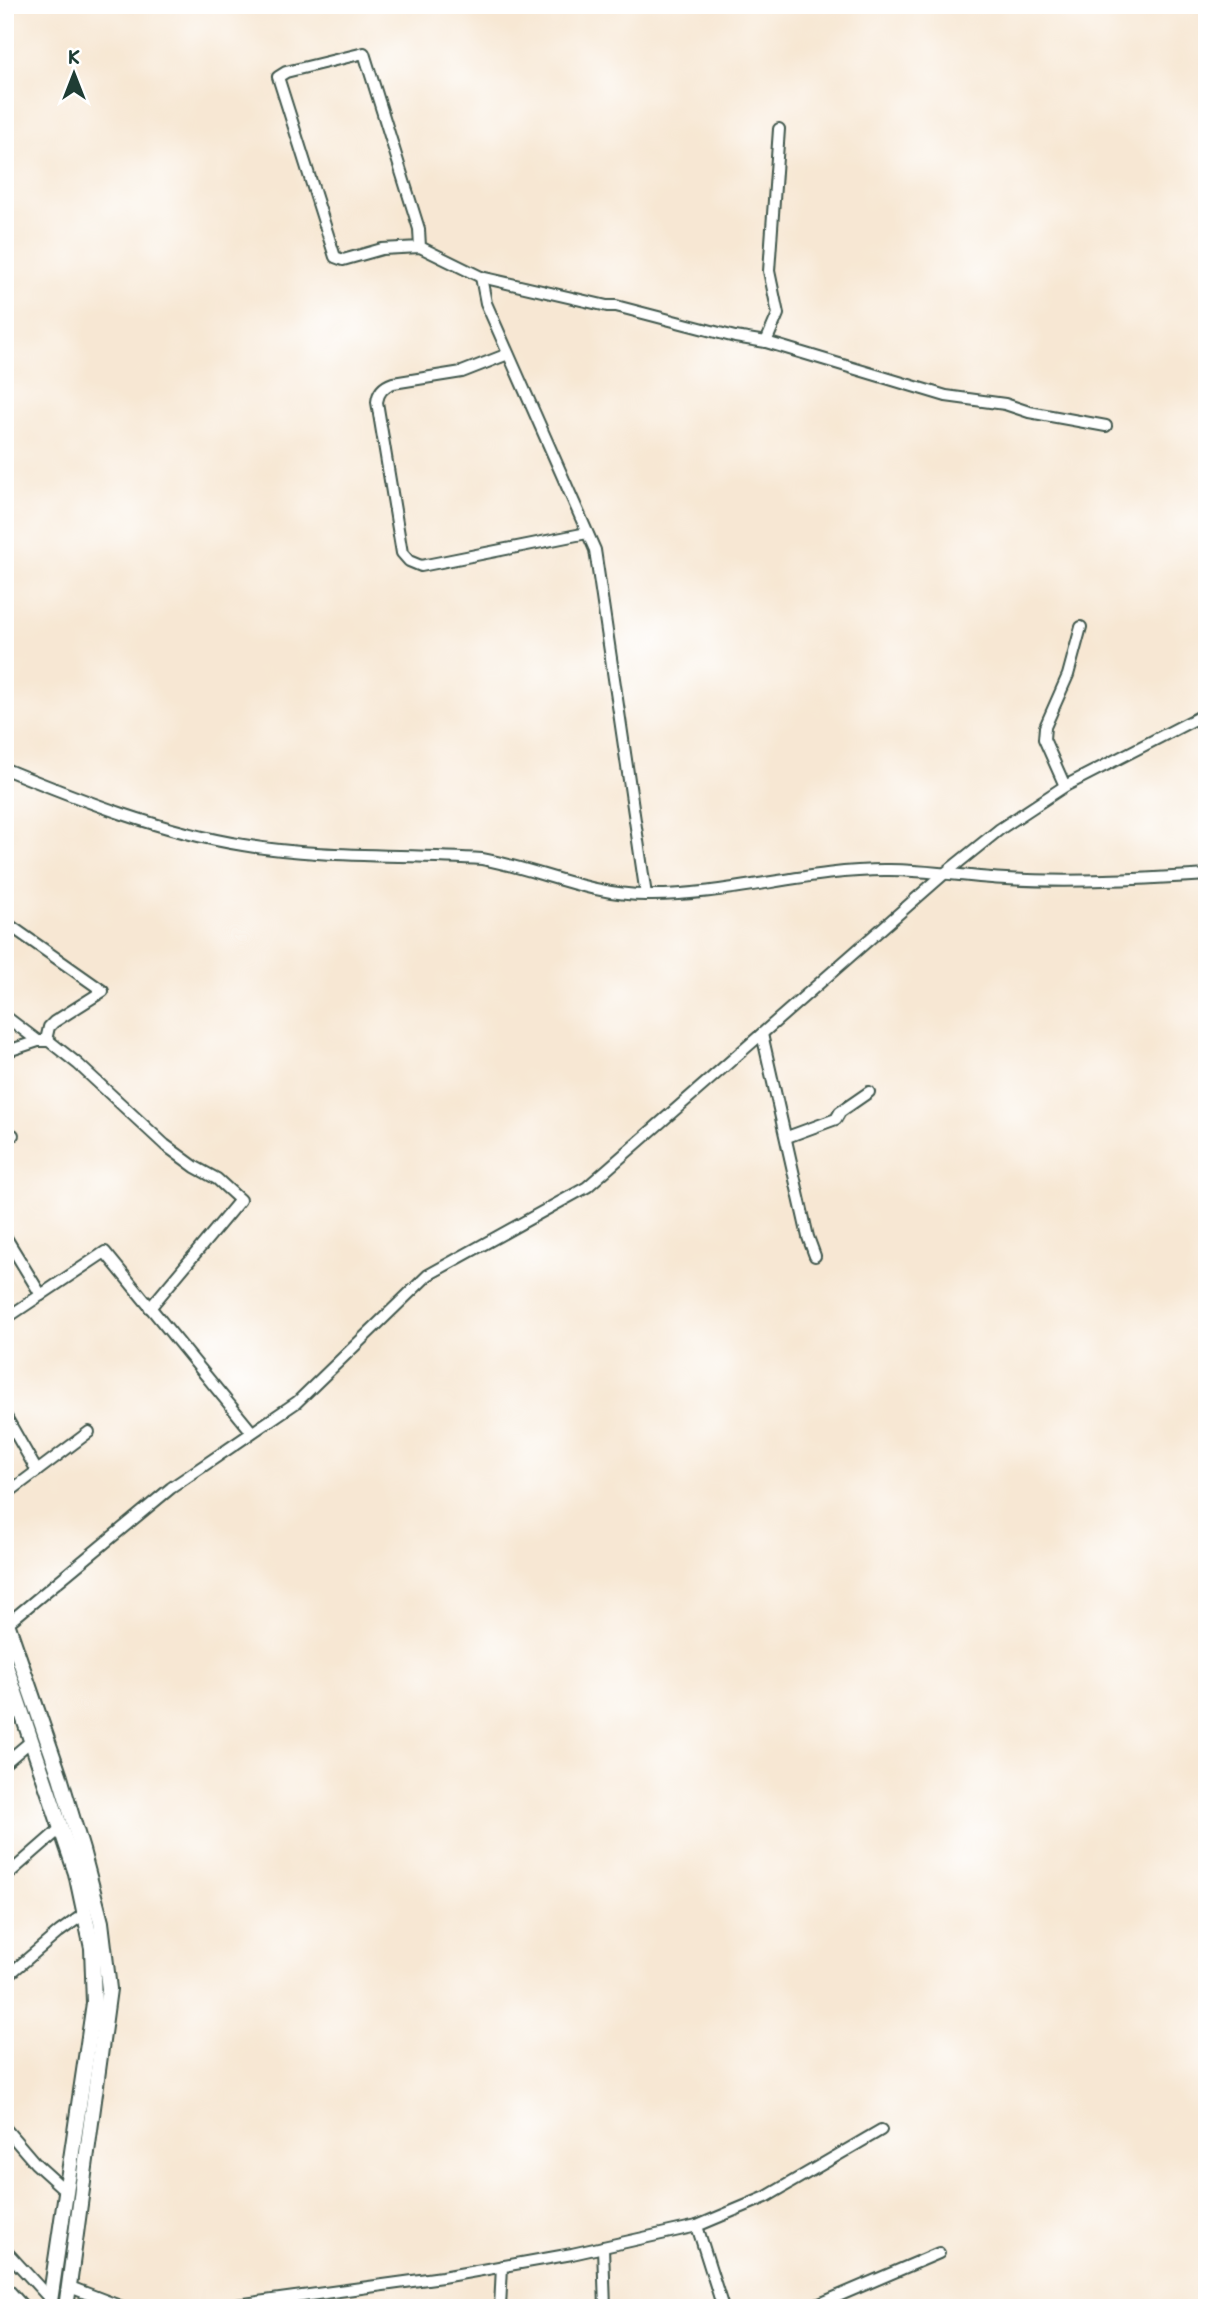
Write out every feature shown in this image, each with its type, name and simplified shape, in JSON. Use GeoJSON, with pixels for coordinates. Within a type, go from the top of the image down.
{"type":"FeatureCollection","features":[{"type":"Feature","properties":{"kind":"street"},"geometry":{"type":"LineString","coordinates":[[420,247],[419,229],[364,52],[286,72],[278,77],[335,257],[343,260],[382,249],[420,247],[481,277],[766,342],[946,396],[1005,404],[1029,412],[1106,426]]}},
{"type":"Feature","properties":{"kind":"street"},"geometry":{"type":"LineString","coordinates":[[766,342],[778,314],[769,271],[779,129]]}},
{"type":"Feature","properties":{"kind":"street"},"geometry":{"type":"LineString","coordinates":[[481,277],[485,303],[595,550],[646,895]]}},
{"type":"Feature","properties":{"kind":"street"},"geometry":{"type":"LineString","coordinates":[[508,354],[462,372],[393,383],[384,387],[379,394],[376,402],[402,553],[409,561],[421,566],[587,533]]}},
{"type":"Feature","properties":{"kind":"street"},"geometry":{"type":"LineString","coordinates":[[1065,786],[1044,739],[1045,727],[1068,675],[1081,626]]}},
{"type":"Feature","properties":{"kind":"street"},"geometry":{"type":"LineString","coordinates":[[66,2308],[110,1989],[101,1922],[82,1850],[56,1765],[6,1623],[171,1488],[297,1402],[428,1275],[587,1187],[944,874],[1000,829],[1065,786],[1207,713]]}},
{"type":"Feature","properties":{"kind":"street"},"geometry":{"type":"LineString","coordinates":[[5,769],[109,808],[176,830],[222,841],[288,850],[482,859],[578,886],[611,892],[646,895],[693,893],[853,871],[889,870],[1004,879],[1076,881],[1148,880],[1207,875]]}},
{"type":"Feature","properties":{"kind":"street"},"geometry":{"type":"LineString","coordinates":[[5,922],[103,991],[54,1022],[42,1040],[5,1052]]}},
{"type":"Feature","properties":{"kind":"street"},"geometry":{"type":"LineString","coordinates":[[5,1016],[78,1064],[165,1145],[217,1179],[240,1199],[150,1308]]}},
{"type":"Feature","properties":{"kind":"street"},"geometry":{"type":"LineString","coordinates":[[762,1034],[808,1237],[815,1256]]}},
{"type":"Feature","properties":{"kind":"street"},"geometry":{"type":"LineString","coordinates":[[787,1137],[836,1119],[840,1112],[869,1092]]}},
{"type":"Feature","properties":{"kind":"street"},"geometry":{"type":"LineString","coordinates":[[5,1236],[41,1295]]}},
{"type":"Feature","properties":{"kind":"street"},"geometry":{"type":"LineString","coordinates":[[5,1319],[105,1252],[253,1432]]}},
{"type":"Feature","properties":{"kind":"street"},"geometry":{"type":"LineString","coordinates":[[5,1415],[37,1471]]}},
{"type":"Feature","properties":{"kind":"street"},"geometry":{"type":"LineString","coordinates":[[5,1495],[89,1432]]}},
{"type":"Feature","properties":{"kind":"street"},"geometry":{"type":"LineString","coordinates":[[5,1663],[75,1873],[92,1948],[94,2003],[49,2304]]}},
{"type":"Feature","properties":{"kind":"street"},"geometry":{"type":"LineString","coordinates":[[5,1763],[31,1741]]}},
{"type":"Feature","properties":{"kind":"street"},"geometry":{"type":"LineString","coordinates":[[5,1877],[61,1828]]}},
{"type":"Feature","properties":{"kind":"street"},"geometry":{"type":"LineString","coordinates":[[5,1978],[84,1914]]}},
{"type":"Feature","properties":{"kind":"street"},"geometry":{"type":"LineString","coordinates":[[5,2128],[35,2163],[67,2192]]}},
{"type":"Feature","properties":{"kind":"street"},"geometry":{"type":"LineString","coordinates":[[214,2308],[442,2277],[603,2247],[697,2226],[766,2197],[881,2130]]}},
{"type":"Feature","properties":{"kind":"street"},"geometry":{"type":"LineString","coordinates":[[697,2226],[723,2308]]}},
{"type":"Feature","properties":{"kind":"street"},"geometry":{"type":"LineString","coordinates":[[603,2247],[605,2308]]}},
{"type":"Feature","properties":{"kind":"street"},"geometry":{"type":"LineString","coordinates":[[5,2250],[49,2304]]}},
{"type":"Feature","properties":{"kind":"street"},"geometry":{"type":"LineString","coordinates":[[810,2308],[939,2253]]}},
{"type":"Feature","properties":{"kind":"street"},"geometry":{"type":"LineString","coordinates":[[500,2308],[502,2266]]}},
{"type":"Feature","properties":{"kind":"street"},"geometry":{"type":"LineString","coordinates":[[5,2286],[25,2308]]}},
{"type":"Feature","properties":{"kind":"street"},"geometry":{"type":"LineString","coordinates":[[70,2287],[125,2308]]}}]}
